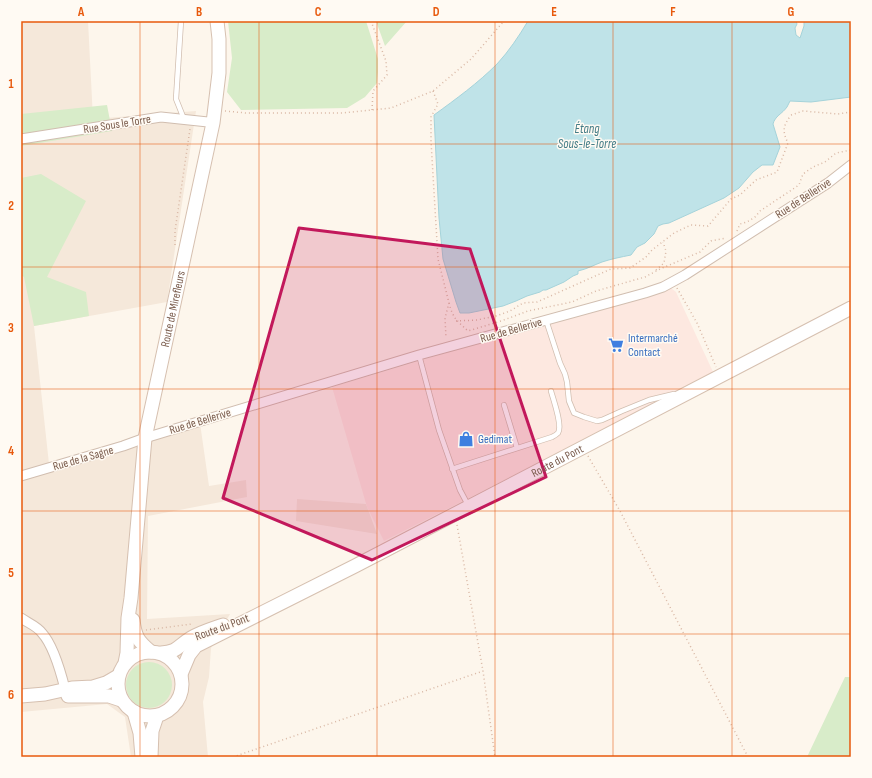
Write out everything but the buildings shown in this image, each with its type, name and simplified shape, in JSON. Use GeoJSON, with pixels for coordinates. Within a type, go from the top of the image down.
{"type":"FeatureCollection","features":[{"type":"Feature","properties":{"kind":"main road","name":"Route de Mirefleurs"},"geometry":{"type":"LineString","coordinates":[[125,663],[145,438],[213,123],[220,55],[217,21]]}},
{"type":"Feature","properties":{"kind":"main road","name":"Route du Pont"},"geometry":{"type":"LineString","coordinates":[[181,674],[189,655],[196,646],[455,514],[851,308]]}},
{"type":"Feature","properties":{"kind":"main road","name":"Route de Mirefleurs"},"geometry":{"type":"LineString","coordinates":[[131,598],[135,633],[139,642],[156,652]]}},
{"type":"Feature","properties":{"kind":"main road","name":"Route du Pont"},"geometry":{"type":"LineString","coordinates":[[156,652],[170,653],[190,639],[205,631],[263,612]]}},
{"type":"Feature","properties":{"kind":"main road"},"geometry":{"type":"LineString","coordinates":[[156,652],[170,658],[176,665],[181,674],[182,685],[178,700],[167,712],[157,716],[145,716],[134,712],[121,700],[117,684],[118,676],[125,663],[132,657],[141,653],[156,652]]}},
{"type":"Feature","properties":{"kind":"main road"},"geometry":{"type":"LineString","coordinates":[[45,694],[65,689],[93,687],[106,683],[118,676]]}},
{"type":"Feature","properties":{"kind":"main road"},"geometry":{"type":"LineString","coordinates":[[21,696],[45,694],[109,696],[121,700]]}},
{"type":"Feature","properties":{"kind":"main road"},"geometry":{"type":"LineString","coordinates":[[134,712],[140,733],[142,757]]}},
{"type":"Feature","properties":{"kind":"main road"},"geometry":{"type":"LineString","coordinates":[[151,757],[152,732],[157,716]]}},
{"type":"Feature","properties":{"kind":"street","name":"Rue Sous le Torre"},"geometry":{"type":"LineString","coordinates":[[21,139],[161,117],[213,123]]}},
{"type":"Feature","properties":{"kind":"street","name":"Rue de Bellerive"},"geometry":{"type":"LineString","coordinates":[[145,438],[419,355],[663,287],[685,275],[828,183],[851,165]]}},
{"type":"Feature","properties":{"kind":"street","name":"Rue de la Sagne"},"geometry":{"type":"LineString","coordinates":[[21,476],[123,446],[145,438]]}},
{"type":"Feature","properties":{"kind":"street"},"geometry":{"type":"LineString","coordinates":[[21,618],[43,633],[61,672],[65,689]]}},
{"type":"Feature","properties":{"kind":"lane"},"geometry":{"type":"LineString","coordinates":[[181,21],[176,99],[184,119]]}},
{"type":"Feature","properties":{"kind":"lane"},"geometry":{"type":"LineString","coordinates":[[546,320],[565,374],[569,401],[574,412],[584,417],[597,421],[602,420],[649,400],[691,390]]}},
{"type":"Feature","properties":{"kind":"lane"},"geometry":{"type":"LineString","coordinates":[[419,355],[433,410],[452,469],[468,507]]}},
{"type":"Feature","properties":{"kind":"lane"},"geometry":{"type":"LineString","coordinates":[[452,469],[552,437],[557,434],[559,431],[558,417],[551,390]]}},
{"type":"Feature","properties":{"kind":"lane"},"geometry":{"type":"LineString","coordinates":[[504,405],[517,448]]}},
{"type":"Feature","properties":{"kind":"path"},"geometry":{"type":"LineString","coordinates":[[371,21],[386,61],[387,75],[373,90],[372,110]]}},
{"type":"Feature","properties":{"kind":"path"},"geometry":{"type":"LineString","coordinates":[[214,110],[246,113],[342,113],[391,108],[433,91],[470,59],[504,21]]}},
{"type":"Feature","properties":{"kind":"path"},"geometry":{"type":"LineString","coordinates":[[433,91],[438,104],[431,117],[438,259],[452,314],[468,331],[528,311],[572,302],[596,291],[645,277],[700,252],[711,241],[730,237]]}},
{"type":"Feature","properties":{"kind":"path"},"geometry":{"type":"LineString","coordinates":[[456,320],[477,320],[496,316],[510,311],[523,303],[537,302],[611,269],[630,268],[646,257],[652,250],[674,233],[692,225],[708,226],[731,199],[740,195],[756,180],[777,172],[788,143],[784,134],[785,123],[791,114],[803,111],[838,114],[851,112]]}},
{"type":"Feature","properties":{"kind":"path"},"geometry":{"type":"LineString","coordinates":[[176,247],[175,231],[190,129],[184,119]]}},
{"type":"Feature","properties":{"kind":"path"},"geometry":{"type":"LineString","coordinates":[[736,232],[740,224],[755,217],[760,211],[799,185],[803,174],[813,167],[825,162],[836,153],[851,150]]}},
{"type":"Feature","properties":{"kind":"path"},"geometry":{"type":"LineString","coordinates":[[653,273],[664,263],[666,251],[663,241]]}},
{"type":"Feature","properties":{"kind":"path"},"geometry":{"type":"LineString","coordinates":[[673,282],[697,323],[721,376]]}},
{"type":"Feature","properties":{"kind":"path"},"geometry":{"type":"LineString","coordinates":[[447,348],[445,318],[449,302]]}},
{"type":"Feature","properties":{"kind":"path"},"geometry":{"type":"LineString","coordinates":[[583,447],[620,511],[748,757]]}},
{"type":"Feature","properties":{"kind":"path"},"geometry":{"type":"LineString","coordinates":[[455,514],[483,671],[495,757]]}},
{"type":"Feature","properties":{"kind":"path"},"geometry":{"type":"LineString","coordinates":[[145,630],[195,624]]}},
{"type":"Feature","properties":{"kind":"path"},"geometry":{"type":"LineString","coordinates":[[233,757],[483,671]]}},
{"type":"Feature","properties":{"kind":"highlighted area"},"geometry":{"type":"Polygon","coordinates":[[[299,228],[470,249],[546,477],[372,560],[223,498],[299,228]]]}},
{"type":"Feature","properties":{"kind":"shaded area"},"geometry":{"type":"Polygon","coordinates":[[[21,21],[88,21],[93,119],[196,111],[167,302],[34,326],[49,464],[199,416],[209,486],[246,480],[247,497],[148,516],[147,619],[230,614],[211,648],[209,677],[203,702],[208,757],[131,757],[125,717],[107,704],[21,712],[21,21]]]}},
{"type":"Feature","properties":{"kind":"shaded area"},"geometry":{"type":"Polygon","coordinates":[[[671,288],[676,292],[714,374],[384,541],[367,507],[332,387],[539,325],[671,288]]]}},
{"type":"Feature","properties":{"kind":"shaded area"},"geometry":{"type":"Polygon","coordinates":[[[297,499],[366,504],[377,534],[296,521],[297,499]]]}},
{"type":"Feature","properties":{"kind":"green space"},"geometry":{"type":"Polygon","coordinates":[[[228,21],[366,21],[378,59],[377,83],[365,97],[347,108],[241,110],[227,92],[232,58],[228,21]]]}},
{"type":"Feature","properties":{"kind":"green space"},"geometry":{"type":"Polygon","coordinates":[[[376,21],[407,21],[385,46],[376,21]]]}},
{"type":"Feature","properties":{"kind":"green space"},"geometry":{"type":"Polygon","coordinates":[[[107,105],[112,131],[21,146],[21,114],[107,105]]]}},
{"type":"Feature","properties":{"kind":"green space"},"geometry":{"type":"Polygon","coordinates":[[[41,174],[86,201],[47,277],[86,292],[89,316],[34,326],[24,277],[21,275],[21,178],[41,174]]]}},
{"type":"Feature","properties":{"kind":"green space"},"geometry":{"type":"Polygon","coordinates":[[[154,662],[158,663],[168,672],[171,676],[171,694],[162,704],[154,708],[144,708],[136,704],[127,694],[126,680],[130,672],[140,663],[154,662]]]}},
{"type":"Feature","properties":{"kind":"green space"},"geometry":{"type":"Polygon","coordinates":[[[845,677],[851,677],[851,757],[807,757],[845,677]]]}},
{"type":"Feature","properties":{"kind":"water","name":"Étang Sous-le-Torre"},"geometry":{"type":"Polygon","coordinates":[[[528,21],[796,21],[796,35],[800,38],[804,21],[851,21],[851,97],[811,102],[790,101],[787,107],[775,119],[773,124],[780,147],[773,165],[762,165],[753,172],[739,188],[724,198],[669,223],[658,226],[654,234],[645,243],[637,247],[631,255],[605,261],[578,271],[578,274],[564,282],[503,306],[469,313],[460,313],[443,259],[439,218],[434,115],[459,97],[497,64],[514,43],[528,21]]]}},
{"type":"Feature","properties":{"kind":"place","name":"Intermarché Contact"},"geometry":{"type":"Point","coordinates":[616,345]}},
{"type":"Feature","properties":{"kind":"place","name":"Gedimat"},"geometry":{"type":"Point","coordinates":[466,439]}}]}
